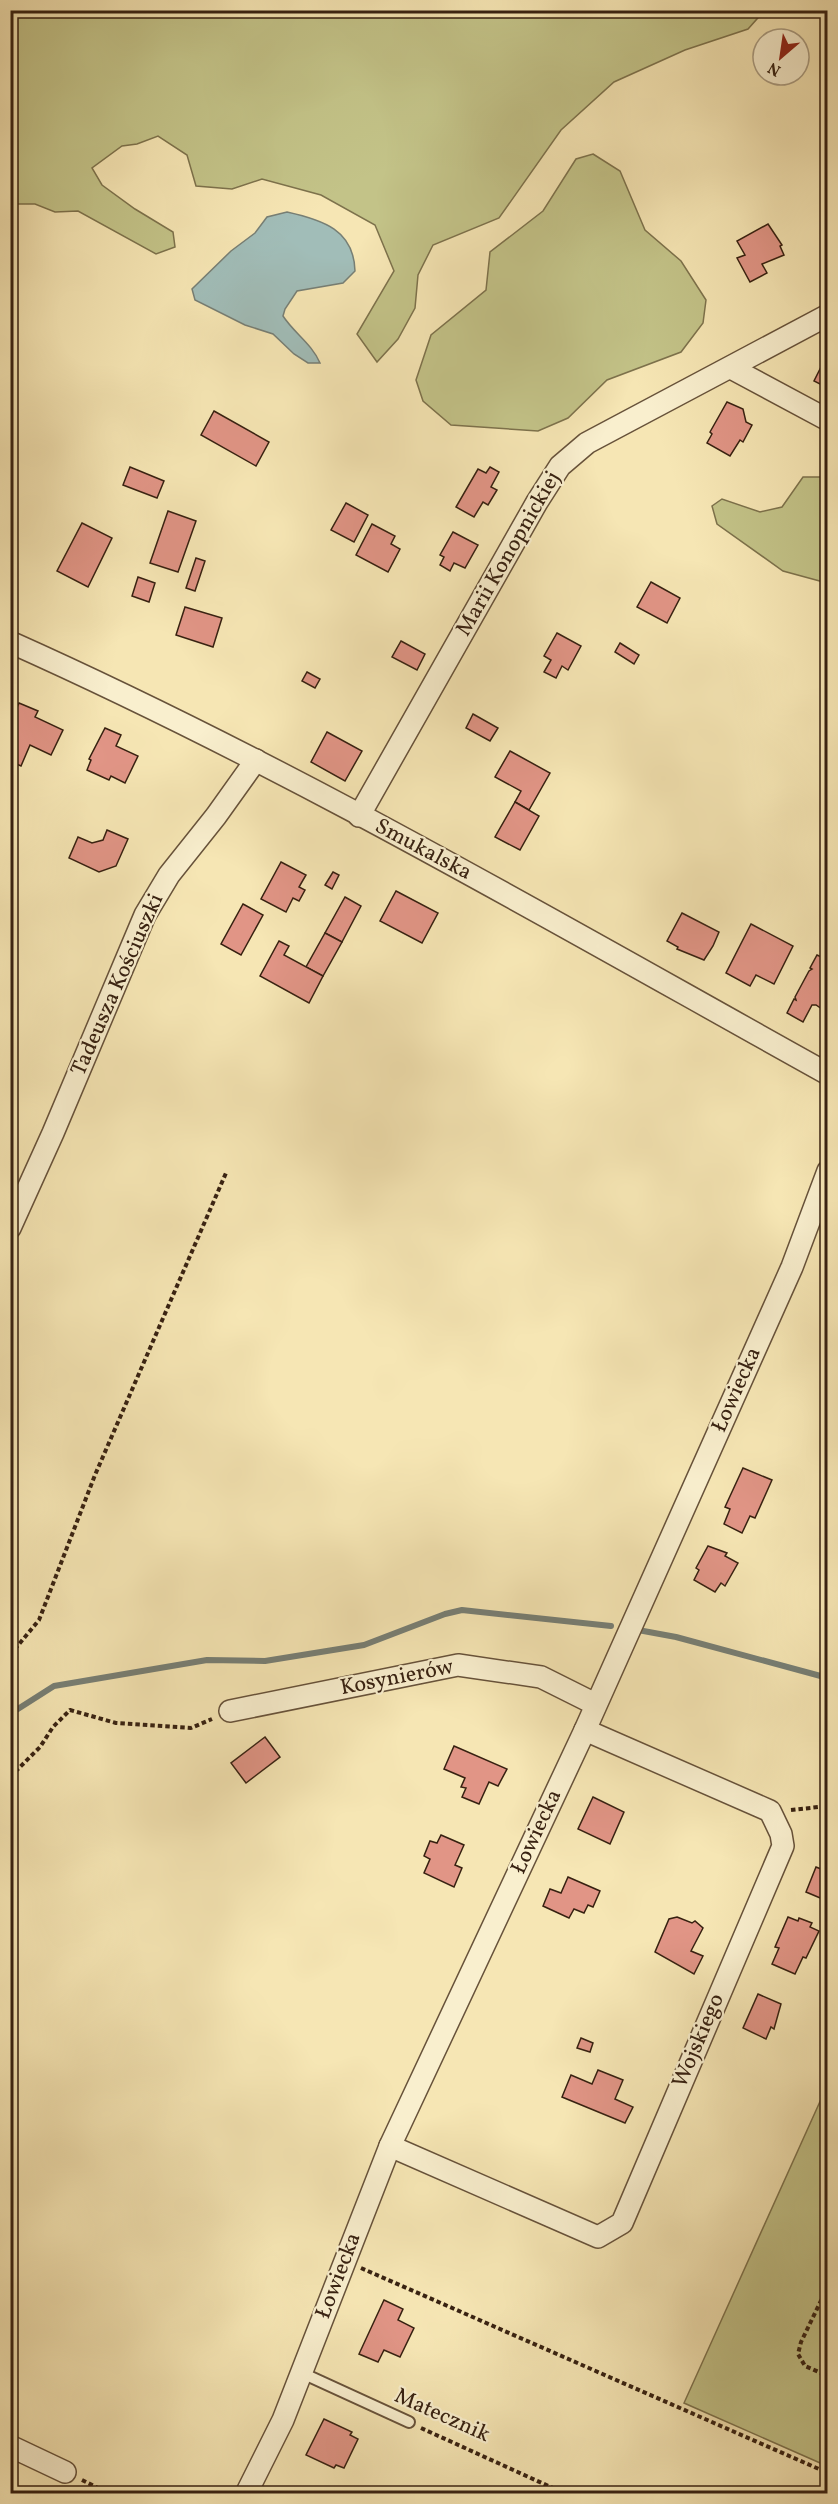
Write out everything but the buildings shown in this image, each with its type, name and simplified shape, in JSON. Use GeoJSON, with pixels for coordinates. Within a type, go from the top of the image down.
{"type":"FeatureCollection","features":[{"type":"Feature","properties":{"kind":"street","name":"Marii Konopnickiej"},"geometry":{"type":"LineString","coordinates":[[359,816],[537,502],[560,466],[587,443],[828,315]]}},
{"type":"Feature","properties":{"kind":"street"},"geometry":{"type":"LineString","coordinates":[[731,368],[828,420]]}},
{"type":"Feature","properties":{"kind":"street","name":"Smukalska"},"geometry":{"type":"LineString","coordinates":[[10,642],[256,760],[479,879],[828,1074]]}},
{"type":"Feature","properties":{"kind":"street","name":"Tadeusza Kościuszki"},"geometry":{"type":"LineString","coordinates":[[10,1228],[146,915],[169,874],[216,816],[256,760]]}},
{"type":"Feature","properties":{"kind":"street","name":"Łowiecka"},"geometry":{"type":"LineString","coordinates":[[246,2493],[283,2420],[390,2146],[585,1730],[792,1267],[828,1171]]}},
{"type":"Feature","properties":{"kind":"street","name":"Kosynierów"},"geometry":{"type":"LineString","coordinates":[[230,1711],[458,1665],[541,1677],[595,1704]]}},
{"type":"Feature","properties":{"kind":"street"},"geometry":{"type":"LineString","coordinates":[[585,1730],[770,1811]]}},
{"type":"Feature","properties":{"kind":"street","name":"Wojskiego"},"geometry":{"type":"LineString","coordinates":[[390,2146],[598,2237],[622,2223],[783,1846],[781,1834],[770,1811]]}},
{"type":"Feature","properties":{"kind":"street"},"geometry":{"type":"LineString","coordinates":[[10,2446],[65,2472]]}},
{"type":"Feature","properties":{"kind":"lane","name":"Matecznik"},"geometry":{"type":"LineString","coordinates":[[302,2373],[410,2422]]}},
{"type":"Feature","properties":{"kind":"path"},"geometry":{"type":"LineString","coordinates":[[10,1655],[39,1620],[94,1475],[226,1173]]}},
{"type":"Feature","properties":{"kind":"path"},"geometry":{"type":"LineString","coordinates":[[10,1777],[40,1747],[53,1727],[70,1710],[116,1723],[191,1728],[230,1711]]}},
{"type":"Feature","properties":{"kind":"path"},"geometry":{"type":"LineString","coordinates":[[770,1811],[828,1806]]}},
{"type":"Feature","properties":{"kind":"path"},"geometry":{"type":"LineString","coordinates":[[345,2261],[828,2473]]}},
{"type":"Feature","properties":{"kind":"path"},"geometry":{"type":"LineString","coordinates":[[828,2286],[801,2342],[798,2354],[805,2366],[828,2376]]}},
{"type":"Feature","properties":{"kind":"path","name":"Matecznik"},"geometry":{"type":"LineString","coordinates":[[410,2422],[566,2493]]}},
{"type":"Feature","properties":{"kind":"path"},"geometry":{"type":"LineString","coordinates":[[65,2472],[110,2493]]}},
{"type":"Feature","properties":{"kind":"green space"},"geometry":{"type":"Polygon","coordinates":[[[11,10],[764,11],[748,29],[685,50],[614,82],[561,130],[499,218],[433,245],[418,275],[415,308],[398,339],[377,362],[357,334],[394,271],[375,225],[321,195],[262,179],[232,189],[196,186],[187,155],[158,136],[137,144],[122,146],[92,168],[102,185],[173,232],[175,247],[156,254],[78,211],[55,212],[35,204],[11,204],[11,10]]]}},
{"type":"Feature","properties":{"kind":"green space"},"geometry":{"type":"Polygon","coordinates":[[[593,154],[620,171],[645,230],[681,261],[706,300],[703,323],[681,352],[607,380],[568,418],[538,431],[451,425],[423,401],[416,380],[431,335],[486,290],[490,252],[543,211],[576,159],[593,154]]]}},
{"type":"Feature","properties":{"kind":"green space"},"geometry":{"type":"Polygon","coordinates":[[[803,477],[827,477],[827,583],[783,571],[717,524],[712,506],[722,499],[760,512],[782,507],[803,477]]]}},
{"type":"Feature","properties":{"kind":"green space"},"geometry":{"type":"Polygon","coordinates":[[[827,2086],[827,2466],[684,2403],[827,2086]]]}},
{"type":"Feature","properties":{"kind":"water"},"geometry":{"type":"Polygon","coordinates":[[[287,212],[313,219],[334,229],[343,236],[353,257],[355,271],[343,283],[297,291],[285,309],[283,316],[317,356],[320,363],[308,363],[294,354],[273,334],[245,325],[195,300],[192,289],[231,251],[255,233],[267,217],[287,212]]]}},
{"type":"Feature","properties":{"kind":"waterway"},"geometry":{"type":"LineString","coordinates":[[10,1714],[54,1686],[207,1660],[265,1661],[364,1645],[445,1614],[462,1610],[611,1626]]}},
{"type":"Feature","properties":{"kind":"waterway"},"geometry":{"type":"LineString","coordinates":[[638,1630],[676,1637],[828,1678]]}}]}
